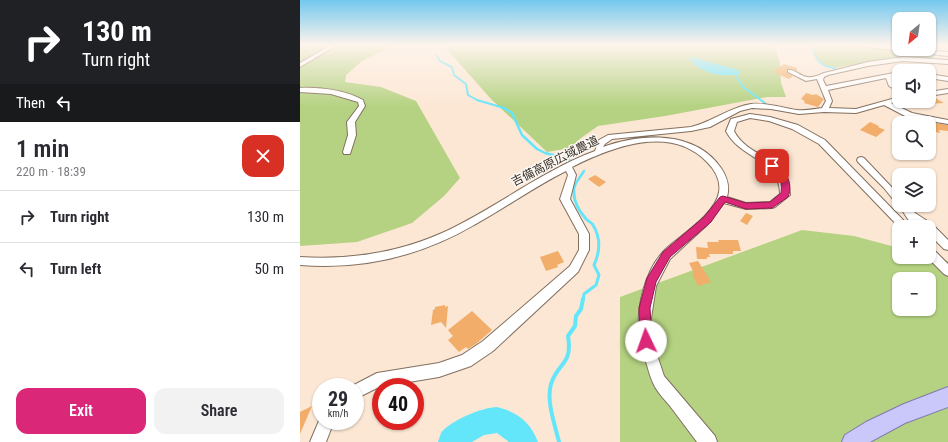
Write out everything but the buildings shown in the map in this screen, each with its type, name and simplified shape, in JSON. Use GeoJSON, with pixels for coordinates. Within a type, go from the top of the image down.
{"type":"FeatureCollection","features":[{"type":"Feature","properties":{"kind":"main road"},"geometry":{"type":"LineString","coordinates":[[852,442],[860,436],[899,417],[948,397]]}},
{"type":"Feature","properties":{"kind":"street"},"geometry":{"type":"LineString","coordinates":[[790,71],[806,79],[821,77],[826,74],[861,66]]}},
{"type":"Feature","properties":{"kind":"street"},"geometry":{"type":"LineString","coordinates":[[823,89],[892,75]]}},
{"type":"Feature","properties":{"kind":"street"},"geometry":{"type":"LineString","coordinates":[[889,76],[890,86],[892,87]]}},
{"type":"Feature","properties":{"kind":"street"},"geometry":{"type":"LineString","coordinates":[[821,77],[820,80],[829,101],[824,110]]}},
{"type":"Feature","properties":{"kind":"street"},"geometry":{"type":"LineString","coordinates":[[936,77],[948,79]]}},
{"type":"Feature","properties":{"kind":"street"},"geometry":{"type":"LineString","coordinates":[[300,90],[312,89],[346,95],[361,101],[362,106],[352,122],[352,135],[347,152]]}},
{"type":"Feature","properties":{"kind":"street"},"geometry":{"type":"LineString","coordinates":[[936,93],[948,91]]}},
{"type":"Feature","properties":{"kind":"street"},"geometry":{"type":"LineString","coordinates":[[599,151],[599,146],[603,140],[611,137],[691,129],[707,125],[744,108],[752,106],[771,107],[799,112],[824,110],[856,111],[892,101]]}},
{"type":"Feature","properties":{"kind":"street"},"geometry":{"type":"LineString","coordinates":[[884,103],[910,115],[948,122]]}},
{"type":"Feature","properties":{"kind":"street"},"geometry":{"type":"LineString","coordinates":[[709,442],[659,381],[646,341],[644,308],[651,281],[667,255],[708,219],[723,199],[746,206],[772,205],[785,194],[786,185],[783,176],[772,166],[736,142],[730,131],[734,121],[750,116],[770,119],[795,127],[822,142],[898,220]]}},
{"type":"Feature","properties":{"kind":"street","name":"吉備高原広域農道"},"geometry":{"type":"LineString","coordinates":[[300,261],[315,263],[342,262],[396,254],[447,235],[599,151],[618,144],[643,140],[671,141],[691,148],[710,159],[723,179],[723,199]]}},
{"type":"Feature","properties":{"kind":"street"},"geometry":{"type":"LineString","coordinates":[[861,160],[892,192]]}},
{"type":"Feature","properties":{"kind":"street"},"geometry":{"type":"LineString","coordinates":[[364,386],[377,380],[439,370],[466,362],[488,346],[574,269],[584,250],[584,234],[565,199],[572,175],[568,167]]}},
{"type":"Feature","properties":{"kind":"street"},"geometry":{"type":"LineString","coordinates":[[909,212],[914,220]]}},
{"type":"Feature","properties":{"kind":"street"},"geometry":{"type":"LineString","coordinates":[[912,216],[917,220]]}},
{"type":"Feature","properties":{"kind":"street"},"geometry":{"type":"LineString","coordinates":[[936,235],[948,246]]}},
{"type":"Feature","properties":{"kind":"street"},"geometry":{"type":"LineString","coordinates":[[936,259],[948,271]]}},
{"type":"Feature","properties":{"kind":"street"},"geometry":{"type":"LineString","coordinates":[[318,442],[323,430]]}},
{"type":"Feature","properties":{"kind":"green space"},"geometry":{"type":"Polygon","coordinates":[[[300,66],[357,66],[346,75],[345,82],[381,87],[416,101],[460,178],[444,196],[412,223],[357,242],[300,246],[300,66]]]}},
{"type":"Feature","properties":{"kind":"green space"},"geometry":{"type":"Polygon","coordinates":[[[461,66],[780,66],[781,83],[786,97],[767,97],[665,116],[598,126],[570,148],[547,152],[491,99],[461,66]]]}},
{"type":"Feature","properties":{"kind":"green space"},"geometry":{"type":"Polygon","coordinates":[[[825,66],[847,66],[833,68],[825,66]]]}},
{"type":"Feature","properties":{"kind":"green space"},"geometry":{"type":"Polygon","coordinates":[[[802,230],[854,236],[892,246],[892,264],[936,264],[936,258],[948,261],[948,442],[620,442],[620,297],[802,230]]]}},
{"type":"Feature","properties":{"kind":"water"},"geometry":{"type":"Polygon","coordinates":[[[697,66],[723,66],[740,71],[739,74],[718,75],[705,71],[697,66]]]}},
{"type":"Feature","properties":{"kind":"waterway"},"geometry":{"type":"LineString","coordinates":[[449,66],[452,67],[454,75],[466,84],[468,95],[477,100],[503,108]]}},
{"type":"Feature","properties":{"kind":"waterway"},"geometry":{"type":"LineString","coordinates":[[824,66],[835,68]]}},
{"type":"Feature","properties":{"kind":"waterway"},"geometry":{"type":"LineString","coordinates":[[735,74],[743,87],[765,103]]}},
{"type":"Feature","properties":{"kind":"waterway"},"geometry":{"type":"LineString","coordinates":[[503,108],[512,113],[522,135],[537,149],[545,153],[569,159],[569,162]]}},
{"type":"Feature","properties":{"kind":"waterway"},"geometry":{"type":"LineString","coordinates":[[573,191],[576,183],[584,171]]}},
{"type":"Feature","properties":{"kind":"waterway"},"geometry":{"type":"LineString","coordinates":[[574,190],[574,198],[577,206],[583,216],[593,225],[596,230],[599,245],[598,255],[594,265],[599,275],[596,285],[584,294],[583,300]]}},
{"type":"Feature","properties":{"kind":"waterway"},"geometry":{"type":"LineString","coordinates":[[559,442],[550,405],[551,384],[557,371],[567,358],[569,345],[568,336],[575,326],[576,316],[581,309],[583,299]]}},
{"type":"Feature","properties":{"kind":"waterway"},"geometry":{"type":"LineString","coordinates":[[451,442],[470,428],[493,420],[502,421],[512,426],[525,442]]}},
{"type":"Feature","properties":{"kind":"route"},"geometry":{"type":"LineString","coordinates":[[646,341],[644,308],[651,281],[667,255],[708,219],[723,199],[746,206],[772,205],[785,194],[786,185],[783,176],[772,166]]}}]}
